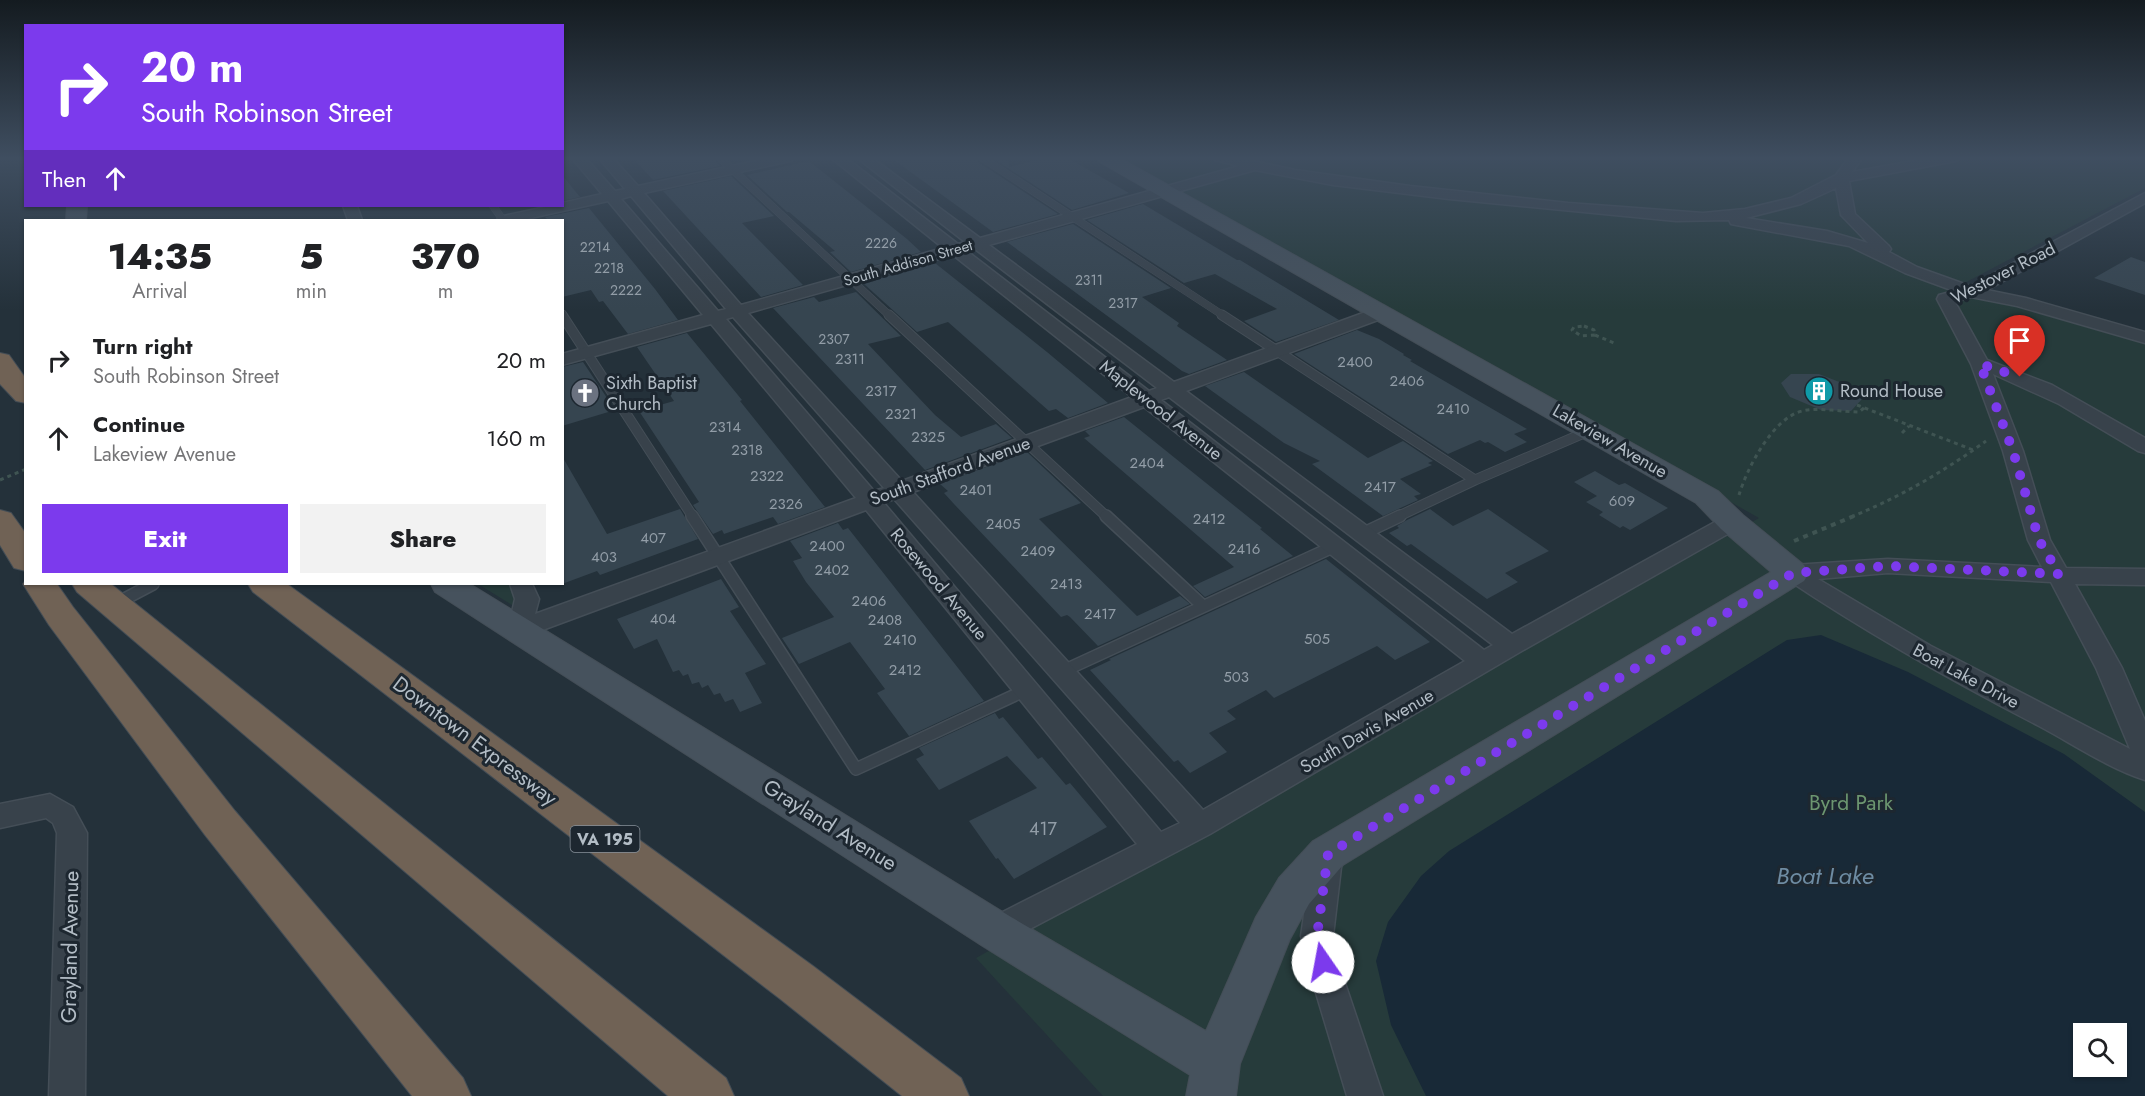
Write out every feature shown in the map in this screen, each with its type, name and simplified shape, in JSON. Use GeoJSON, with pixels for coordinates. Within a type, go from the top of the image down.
{"type":"FeatureCollection","features":[{"type":"Feature","properties":{"kind":"highway"},"geometry":{"type":"LineString","coordinates":[[0,361],[10,379],[24,393]]}},
{"type":"Feature","properties":{"kind":"highway"},"geometry":{"type":"LineString","coordinates":[[0,503],[24,526]]}},
{"type":"Feature","properties":{"kind":"highway"},"geometry":{"type":"LineString","coordinates":[[0,520],[24,557]]}},
{"type":"Feature","properties":{"kind":"highway"},"geometry":{"type":"LineString","coordinates":[[41,585],[61,616],[220,824],[444,1096]]}},
{"type":"Feature","properties":{"kind":"highway","name":"Downtown Expressway"},"geometry":{"type":"LineString","coordinates":[[266,585],[786,975],[943,1096]]}},
{"type":"Feature","properties":{"kind":"highway"},"geometry":{"type":"LineString","coordinates":[[101,594],[708,1096]]}},
{"type":"Feature","properties":{"kind":"street"},"geometry":{"type":"LineString","coordinates":[[508,219],[559,208]]}},
{"type":"Feature","properties":{"kind":"street","name":"Rosewood Avenue"},"geometry":{"type":"LineString","coordinates":[[621,208],[870,500],[1157,848]]}},
{"type":"Feature","properties":{"kind":"street","name":"Rosewood Avenue"},"geometry":{"type":"LineString","coordinates":[[648,208],[737,311],[1200,826]]}},
{"type":"Feature","properties":{"kind":"street","name":"Maplewood Avenue"},"geometry":{"type":"LineString","coordinates":[[902,208],[1484,663]]}},
{"type":"Feature","properties":{"kind":"street","name":"Maplewood Avenue"},"geometry":{"type":"LineString","coordinates":[[931,208],[1511,646]]}},
{"type":"Feature","properties":{"kind":"street","name":"South Addison Street"},"geometry":{"type":"LineString","coordinates":[[564,359],[1104,208]]}},
{"type":"Feature","properties":{"kind":"street","name":"Lakeview Avenue"},"geometry":{"type":"LineString","coordinates":[[1195,208],[1707,496],[1732,522],[1781,563]]}},
{"type":"Feature","properties":{"kind":"street"},"geometry":{"type":"LineString","coordinates":[[1585,208],[1711,217],[1827,236],[1881,254],[1905,267],[1971,292],[2020,302],[2145,338]]}},
{"type":"Feature","properties":{"kind":"street"},"geometry":{"type":"LineString","coordinates":[[1711,217],[1751,213],[1769,208]]}},
{"type":"Feature","properties":{"kind":"street"},"geometry":{"type":"LineString","coordinates":[[1847,208],[1848,215],[1866,234],[1905,267]]}},
{"type":"Feature","properties":{"kind":"street","name":"Westover Road"},"geometry":{"type":"LineString","coordinates":[[2123,208],[1971,292],[1945,299],[1980,364],[2013,451],[2037,533],[2109,668],[2145,752]]}},
{"type":"Feature","properties":{"kind":"street","name":"South Stafford Avenue"},"geometry":{"type":"LineString","coordinates":[[520,628],[1380,313]]}},
{"type":"Feature","properties":{"kind":"street"},"geometry":{"type":"LineString","coordinates":[[1980,364],[2008,372],[2061,397],[2145,447]]}},
{"type":"Feature","properties":{"kind":"street","name":"South Davis Avenue"},"geometry":{"type":"LineString","coordinates":[[996,931],[1200,826],[1511,646],[1732,522]]}},
{"type":"Feature","properties":{"kind":"street"},"geometry":{"type":"LineString","coordinates":[[1213,1080],[1271,931],[1294,891],[1328,854],[1781,563],[2145,577]]}},
{"type":"Feature","properties":{"kind":"street","name":"Boat Lake Drive"},"geometry":{"type":"LineString","coordinates":[[1781,563],[1834,601],[1928,657],[2145,769]]}},
{"type":"Feature","properties":{"kind":"street","name":"Grayland Avenue"},"geometry":{"type":"LineString","coordinates":[[449,585],[996,931],[1213,1080]]}},
{"type":"Feature","properties":{"kind":"street"},"geometry":{"type":"LineString","coordinates":[[520,628],[527,599],[521,585]]}},
{"type":"Feature","properties":{"kind":"street","name":"Grayland Avenue"},"geometry":{"type":"LineString","coordinates":[[0,816],[50,806],[63,815],[72,833],[67,1096]]}},
{"type":"Feature","properties":{"kind":"street"},"geometry":{"type":"LineString","coordinates":[[1328,854],[1317,936],[1365,1096]]}},
{"type":"Feature","properties":{"kind":"lane"},"geometry":{"type":"LineString","coordinates":[[774,208],[1203,606]]}},
{"type":"Feature","properties":{"kind":"lane"},"geometry":{"type":"LineString","coordinates":[[1059,208],[1475,480]]}},
{"type":"Feature","properties":{"kind":"lane"},"geometry":{"type":"LineString","coordinates":[[564,317],[856,769],[1026,690]]}},
{"type":"Feature","properties":{"kind":"lane"},"geometry":{"type":"LineString","coordinates":[[1362,534],[1475,480],[1591,430]]}},
{"type":"Feature","properties":{"kind":"lane"},"geometry":{"type":"LineString","coordinates":[[1061,672],[1335,546]]}},
{"type":"Feature","properties":{"kind":"lane"},"geometry":{"type":"LineString","coordinates":[[101,594],[148,585]]}},
{"type":"Feature","properties":{"kind":"path"},"geometry":{"type":"LineString","coordinates":[[1595,335],[1594,330],[1584,326],[1574,327],[1572,330],[1581,336],[1595,335],[1614,343]]}},
{"type":"Feature","properties":{"kind":"path"},"geometry":{"type":"LineString","coordinates":[[1857,405],[1974,450]]}},
{"type":"Feature","properties":{"kind":"path"},"geometry":{"type":"LineString","coordinates":[[1732,522],[1742,481],[1767,441],[1781,424],[1800,411],[1859,412],[1864,408]]}},
{"type":"Feature","properties":{"kind":"path"},"geometry":{"type":"LineString","coordinates":[[1902,433],[1910,426]]}},
{"type":"Feature","properties":{"kind":"path"},"geometry":{"type":"LineString","coordinates":[[1781,563],[1949,468],[1990,438]]}},
{"type":"Feature","properties":{"kind":"path"},"geometry":{"type":"LineString","coordinates":[[0,480],[24,471]]}},
{"type":"Feature","properties":{"kind":"green space","name":"Byrd Park"},"geometry":{"type":"Polygon","coordinates":[[[1211,208],[2107,208],[1953,289],[2145,344],[2145,1096],[1103,1096],[976,958],[1759,518],[1211,208]]]}},
{"type":"Feature","properties":{"kind":"green space"},"geometry":{"type":"Polygon","coordinates":[[[480,585],[510,585],[522,609],[520,610],[480,585]]]}},
{"type":"Feature","properties":{"kind":"water","name":"Boat Lake"},"geometry":{"type":"Polygon","coordinates":[[[1821,635],[1908,672],[2064,754],[2145,812],[2145,1096],[1426,1096],[1391,1025],[1376,961],[1388,922],[1421,876],[1449,851],[1787,640],[1821,635]]]}},
{"type":"Feature","properties":{"kind":"building"},"geometry":{"type":"Polygon","coordinates":[[[589,208],[678,320],[628,334],[603,301],[599,302],[591,290],[564,297],[564,219],[545,217],[589,208]]]}},
{"type":"Feature","properties":{"kind":"building"},"geometry":{"type":"Polygon","coordinates":[[[679,208],[766,208],[774,216],[742,223],[803,285],[761,297],[679,208]]]}},
{"type":"Feature","properties":{"kind":"building"},"geometry":{"type":"Polygon","coordinates":[[[783,208],[868,208],[921,252],[851,272],[830,252],[835,251],[783,208]]]}},
{"type":"Feature","properties":{"kind":"building"},"geometry":{"type":"Polygon","coordinates":[[[960,208],[1049,208],[1058,214],[993,232],[960,208]]]}},
{"type":"Feature","properties":{"kind":"building"},"geometry":{"type":"Polygon","coordinates":[[[1128,208],[1150,208],[1339,320],[1276,342],[1244,321],[1277,309],[1215,274],[1184,283],[1087,220],[1128,208]]]}},
{"type":"Feature","properties":{"kind":"building"},"geometry":{"type":"Polygon","coordinates":[[[1073,224],[1171,288],[1142,297],[1179,323],[1177,326],[1227,360],[1189,374],[1182,371],[1007,242],[1073,224]]]}},
{"type":"Feature","properties":{"kind":"building"},"geometry":{"type":"Polygon","coordinates":[[[2131,257],[2145,262],[2145,295],[2094,278],[2131,257]]]}},
{"type":"Feature","properties":{"kind":"building"},"geometry":{"type":"Polygon","coordinates":[[[935,263],[1108,403],[1068,418],[1056,409],[1049,411],[948,322],[917,332],[863,283],[935,263]]]}},
{"type":"Feature","properties":{"kind":"building"},"geometry":{"type":"Polygon","coordinates":[[[856,292],[901,336],[868,344],[935,415],[961,437],[996,424],[1012,438],[925,470],[773,308],[814,297],[819,302],[856,292]]]}},
{"type":"Feature","properties":{"kind":"building"},"geometry":{"type":"Polygon","coordinates":[[[1357,330],[1379,339],[1412,360],[1410,361],[1527,429],[1514,434],[1527,442],[1505,452],[1480,440],[1448,454],[1294,354],[1357,330]]]}},
{"type":"Feature","properties":{"kind":"building"},"geometry":{"type":"Polygon","coordinates":[[[687,333],[825,507],[778,524],[773,517],[724,534],[722,530],[713,534],[693,505],[699,502],[639,411],[674,401],[637,347],[687,333]]]}},
{"type":"Feature","properties":{"kind":"building","name":"Sixth Baptist Church"},"geometry":{"type":"Polygon","coordinates":[[[583,362],[615,410],[564,425],[564,367],[583,362]]]}},
{"type":"Feature","properties":{"kind":"building"},"geometry":{"type":"Polygon","coordinates":[[[1244,372],[1368,458],[1403,441],[1433,461],[1428,463],[1432,465],[1400,479],[1421,494],[1414,496],[1418,500],[1383,516],[1312,464],[1320,461],[1284,443],[1205,386],[1244,372]]]}},
{"type":"Feature","properties":{"kind":"building","name":"Round House"},"geometry":{"type":"Polygon","coordinates":[[[1791,374],[1819,374],[1847,385],[1862,399],[1851,411],[1821,410],[1790,397],[1781,383],[1791,374]]]}},
{"type":"Feature","properties":{"kind":"building"},"geometry":{"type":"Polygon","coordinates":[[[1124,417],[1262,528],[1260,529],[1293,556],[1205,597],[1193,586],[1234,567],[1084,438],[1090,436],[1085,431],[1124,417]]]}},
{"type":"Feature","properties":{"kind":"building"},"geometry":{"type":"Polygon","coordinates":[[[1027,452],[1081,503],[1039,519],[1137,616],[1180,596],[1190,604],[1098,646],[1070,617],[1067,615],[1061,617],[954,504],[944,493],[948,491],[940,484],[1027,452]]]}},
{"type":"Feature","properties":{"kind":"building"},"geometry":{"type":"Polygon","coordinates":[[[564,459],[607,534],[680,509],[698,539],[600,575],[597,571],[564,583],[564,459]]]}},
{"type":"Feature","properties":{"kind":"building"},"geometry":{"type":"Polygon","coordinates":[[[1595,471],[1619,485],[1625,483],[1668,508],[1630,530],[1623,526],[1620,528],[1599,515],[1603,512],[1586,502],[1597,496],[1574,482],[1595,471]]]}},
{"type":"Feature","properties":{"kind":"building"},"geometry":{"type":"Polygon","coordinates":[[[1430,509],[1453,526],[1488,509],[1549,551],[1505,573],[1518,582],[1487,599],[1411,544],[1407,546],[1389,533],[1399,528],[1397,526],[1407,520],[1430,509]]]}},
{"type":"Feature","properties":{"kind":"building"},"geometry":{"type":"Polygon","coordinates":[[[838,523],[843,530],[848,528],[984,701],[909,736],[877,693],[885,689],[850,642],[799,664],[782,638],[834,617],[806,582],[793,561],[802,558],[790,541],[838,523]]]}},
{"type":"Feature","properties":{"kind":"building"},"geometry":{"type":"Polygon","coordinates":[[[1326,559],[1430,642],[1395,660],[1377,646],[1274,698],[1266,690],[1227,711],[1236,719],[1209,733],[1227,752],[1190,773],[1178,760],[1174,762],[1090,670],[1111,660],[1109,659],[1326,559]]]}},
{"type":"Feature","properties":{"kind":"building"},"geometry":{"type":"Polygon","coordinates":[[[721,579],[739,607],[730,611],[766,664],[745,673],[762,703],[740,712],[733,699],[725,702],[720,693],[714,695],[708,685],[702,688],[699,682],[692,684],[688,674],[683,676],[679,670],[673,672],[657,639],[634,649],[617,619],[721,579]]]}},
{"type":"Feature","properties":{"kind":"building"},"geometry":{"type":"Polygon","coordinates":[[[995,713],[999,719],[1003,717],[1038,759],[1042,757],[1066,785],[1070,783],[1107,827],[1014,879],[998,858],[996,859],[969,821],[1037,788],[1007,756],[939,790],[916,759],[924,755],[919,748],[995,713]]]}},
{"type":"Feature","properties":{"kind":"place","name":"Round House"},"geometry":{"type":"Point","coordinates":[1819,391]}},
{"type":"Feature","properties":{"kind":"place","name":"Sixth Baptist Church"},"geometry":{"type":"Point","coordinates":[585,393]}},
{"type":"Feature","properties":{"kind":"route"},"geometry":{"type":"LineString","coordinates":[[1323,962],[1317,936],[1328,854],[1793,573],[1888,566],[2059,574],[2034,527],[2013,451],[1980,364],[2020,377]]}}]}
